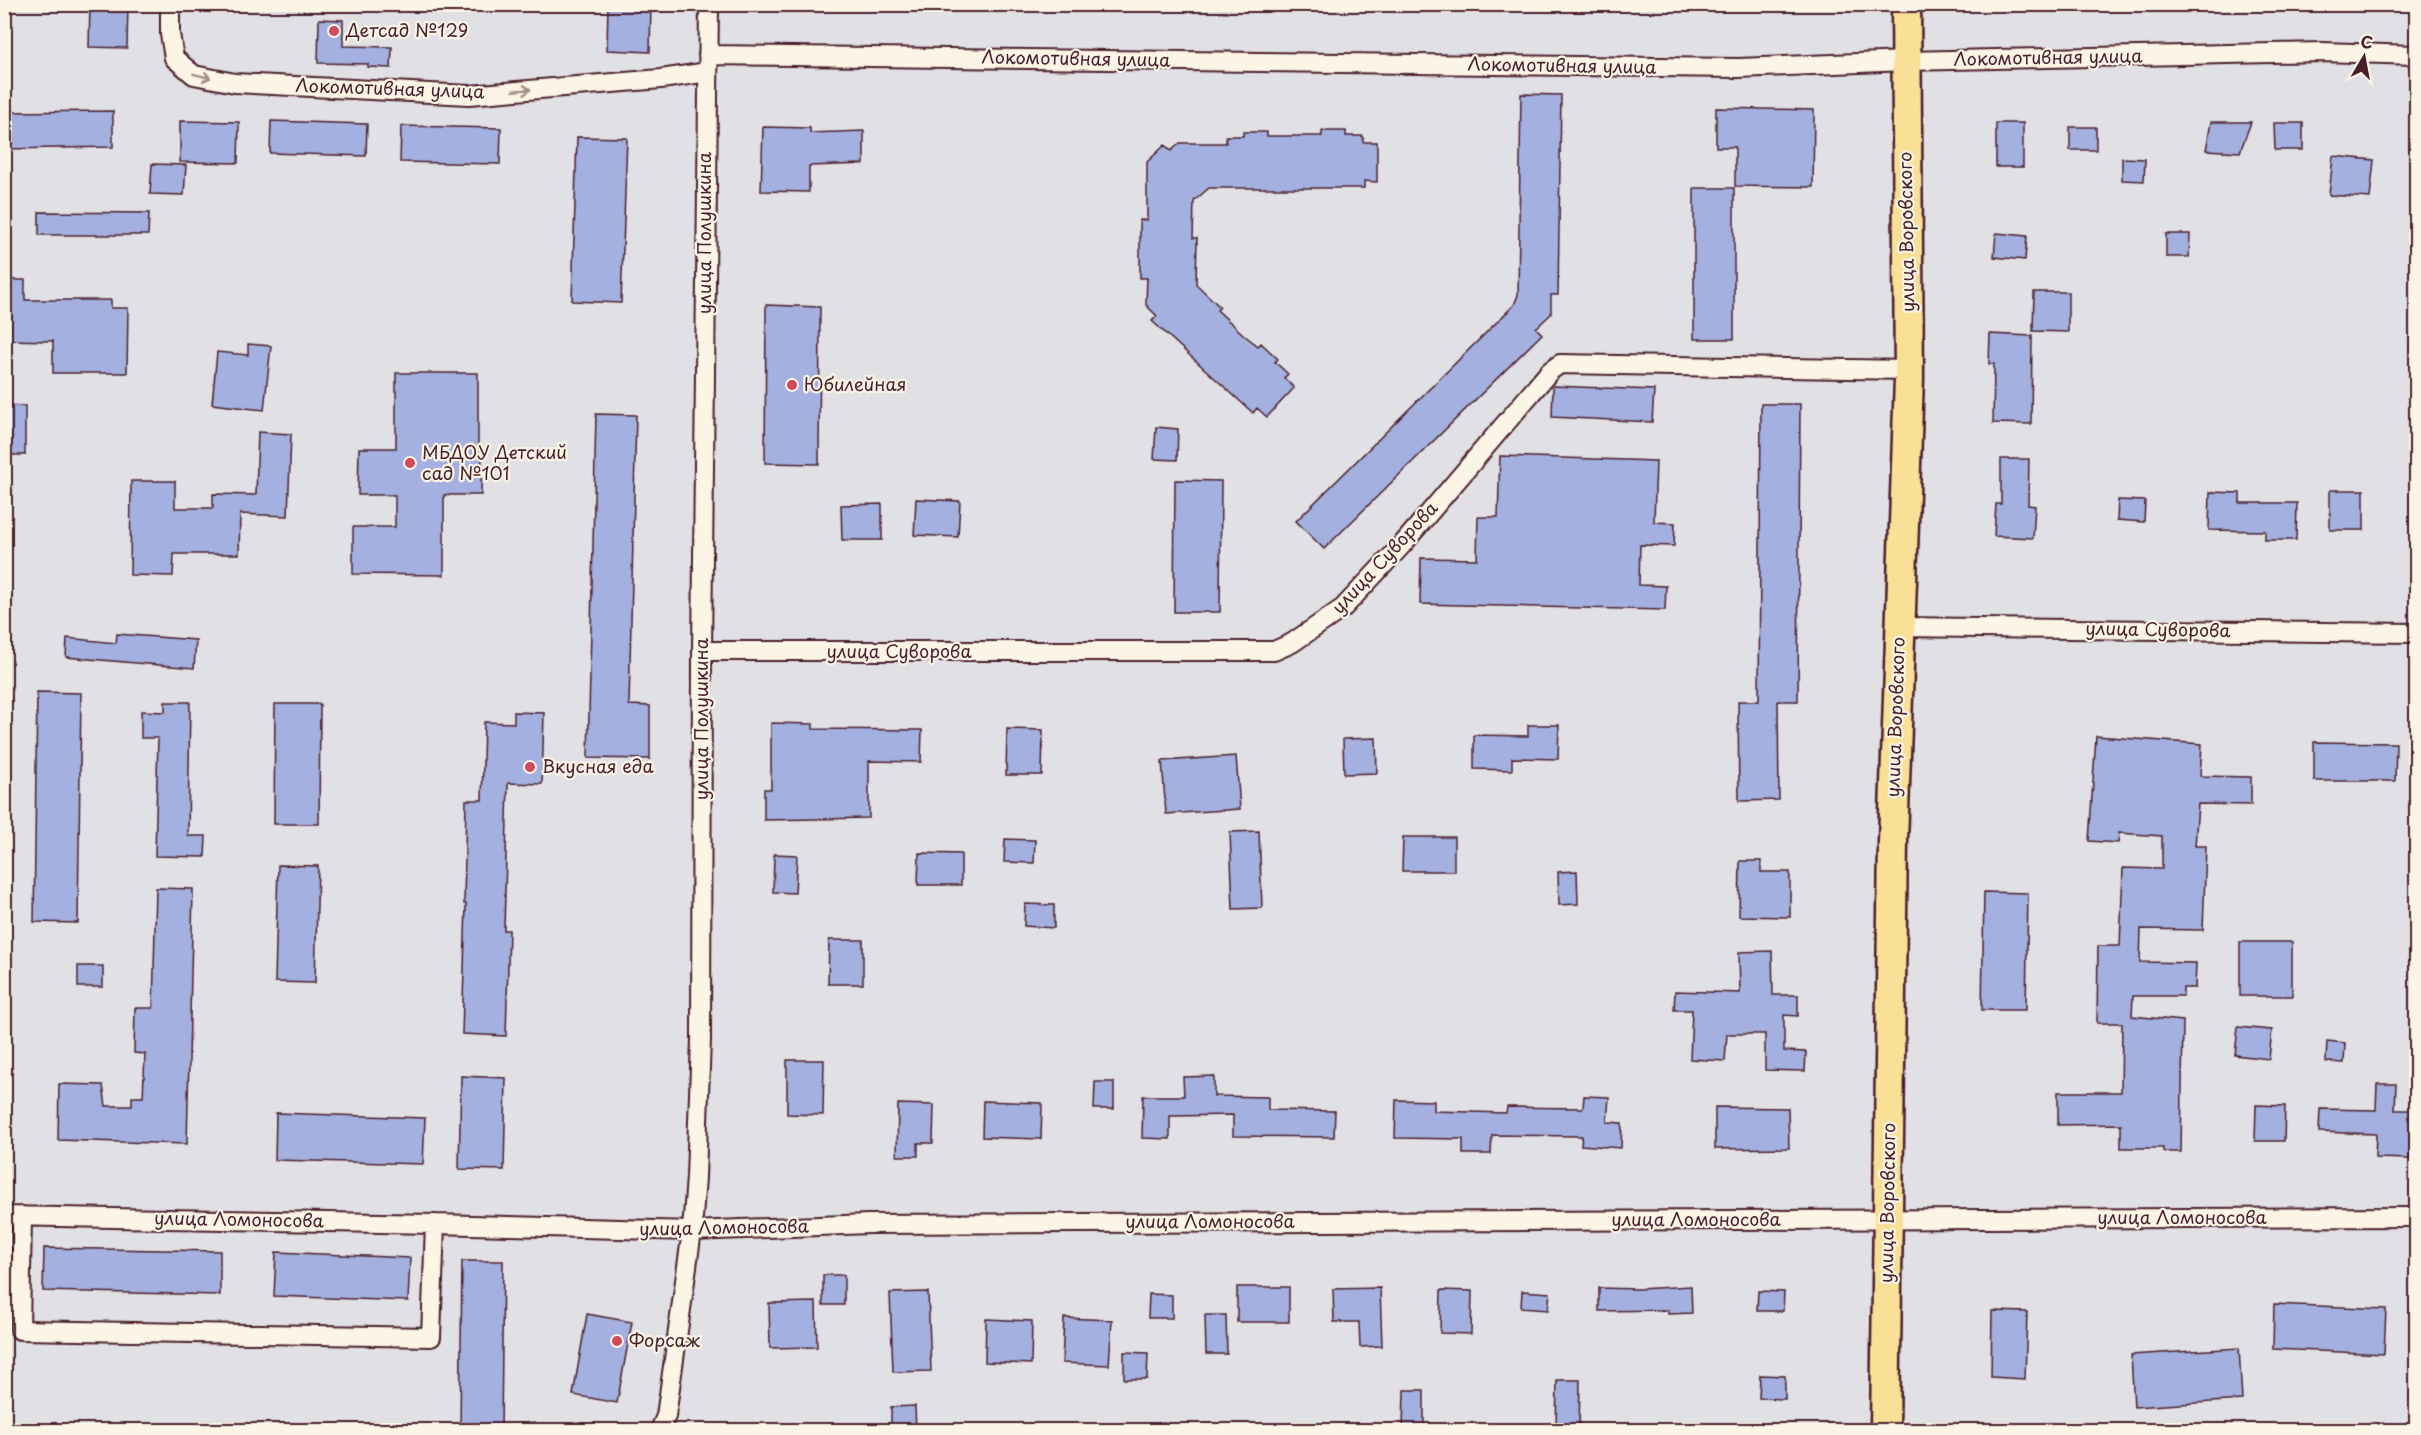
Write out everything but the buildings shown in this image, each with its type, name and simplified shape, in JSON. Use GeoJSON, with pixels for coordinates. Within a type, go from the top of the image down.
{"type":"FeatureCollection","features":[{"type":"Feature","properties":{"kind":"main road","name":"улица Воровского"},"geometry":{"type":"LineString","coordinates":[[1885,1431],[1893,842],[1909,370],[1906,4]]}},
{"type":"Feature","properties":{"kind":"street","name":"Локомотивная улица"},"geometry":{"type":"LineString","coordinates":[[170,4],[170,34],[174,58],[194,75],[235,83],[469,95],[661,79],[708,64],[1738,68],[1906,61],[2322,51],[2416,56]]}},
{"type":"Feature","properties":{"kind":"street","name":"улица Полушкина"},"geometry":{"type":"LineString","coordinates":[[660,1431],[666,1416],[692,1231],[701,1040],[708,4]]}},
{"type":"Feature","properties":{"kind":"street","name":"улица Суворова"},"geometry":{"type":"LineString","coordinates":[[702,651],[1274,651],[1292,643],[1343,608],[1402,545],[1550,371],[1560,364],[1909,370]]}},
{"type":"Feature","properties":{"kind":"street","name":"улица Суворова"},"geometry":{"type":"LineString","coordinates":[[1899,627],[2416,633]]}},
{"type":"Feature","properties":{"kind":"street","name":"улица Ломоносова"},"geometry":{"type":"LineString","coordinates":[[13,1216],[692,1231],[869,1224],[2416,1217]]}},
{"type":"Feature","properties":{"kind":"street"},"geometry":{"type":"LineString","coordinates":[[13,1216],[20,1330],[431,1337],[435,1224]]}},
{"type":"Feature","properties":{"kind":"place","name":"Детсад №129"},"geometry":{"type":"Point","coordinates":[334,31]}},
{"type":"Feature","properties":{"kind":"place","name":"Юбилейная"},"geometry":{"type":"Point","coordinates":[792,385]}},
{"type":"Feature","properties":{"kind":"place","name":"МБДОУ Детский сад №101"},"geometry":{"type":"Point","coordinates":[410,463]}},
{"type":"Feature","properties":{"kind":"place","name":"Вкусная еда"},"geometry":{"type":"Point","coordinates":[530,767]}},
{"type":"Feature","properties":{"kind":"place","name":"Форсаж"},"geometry":{"type":"Point","coordinates":[617,1341]}}]}
